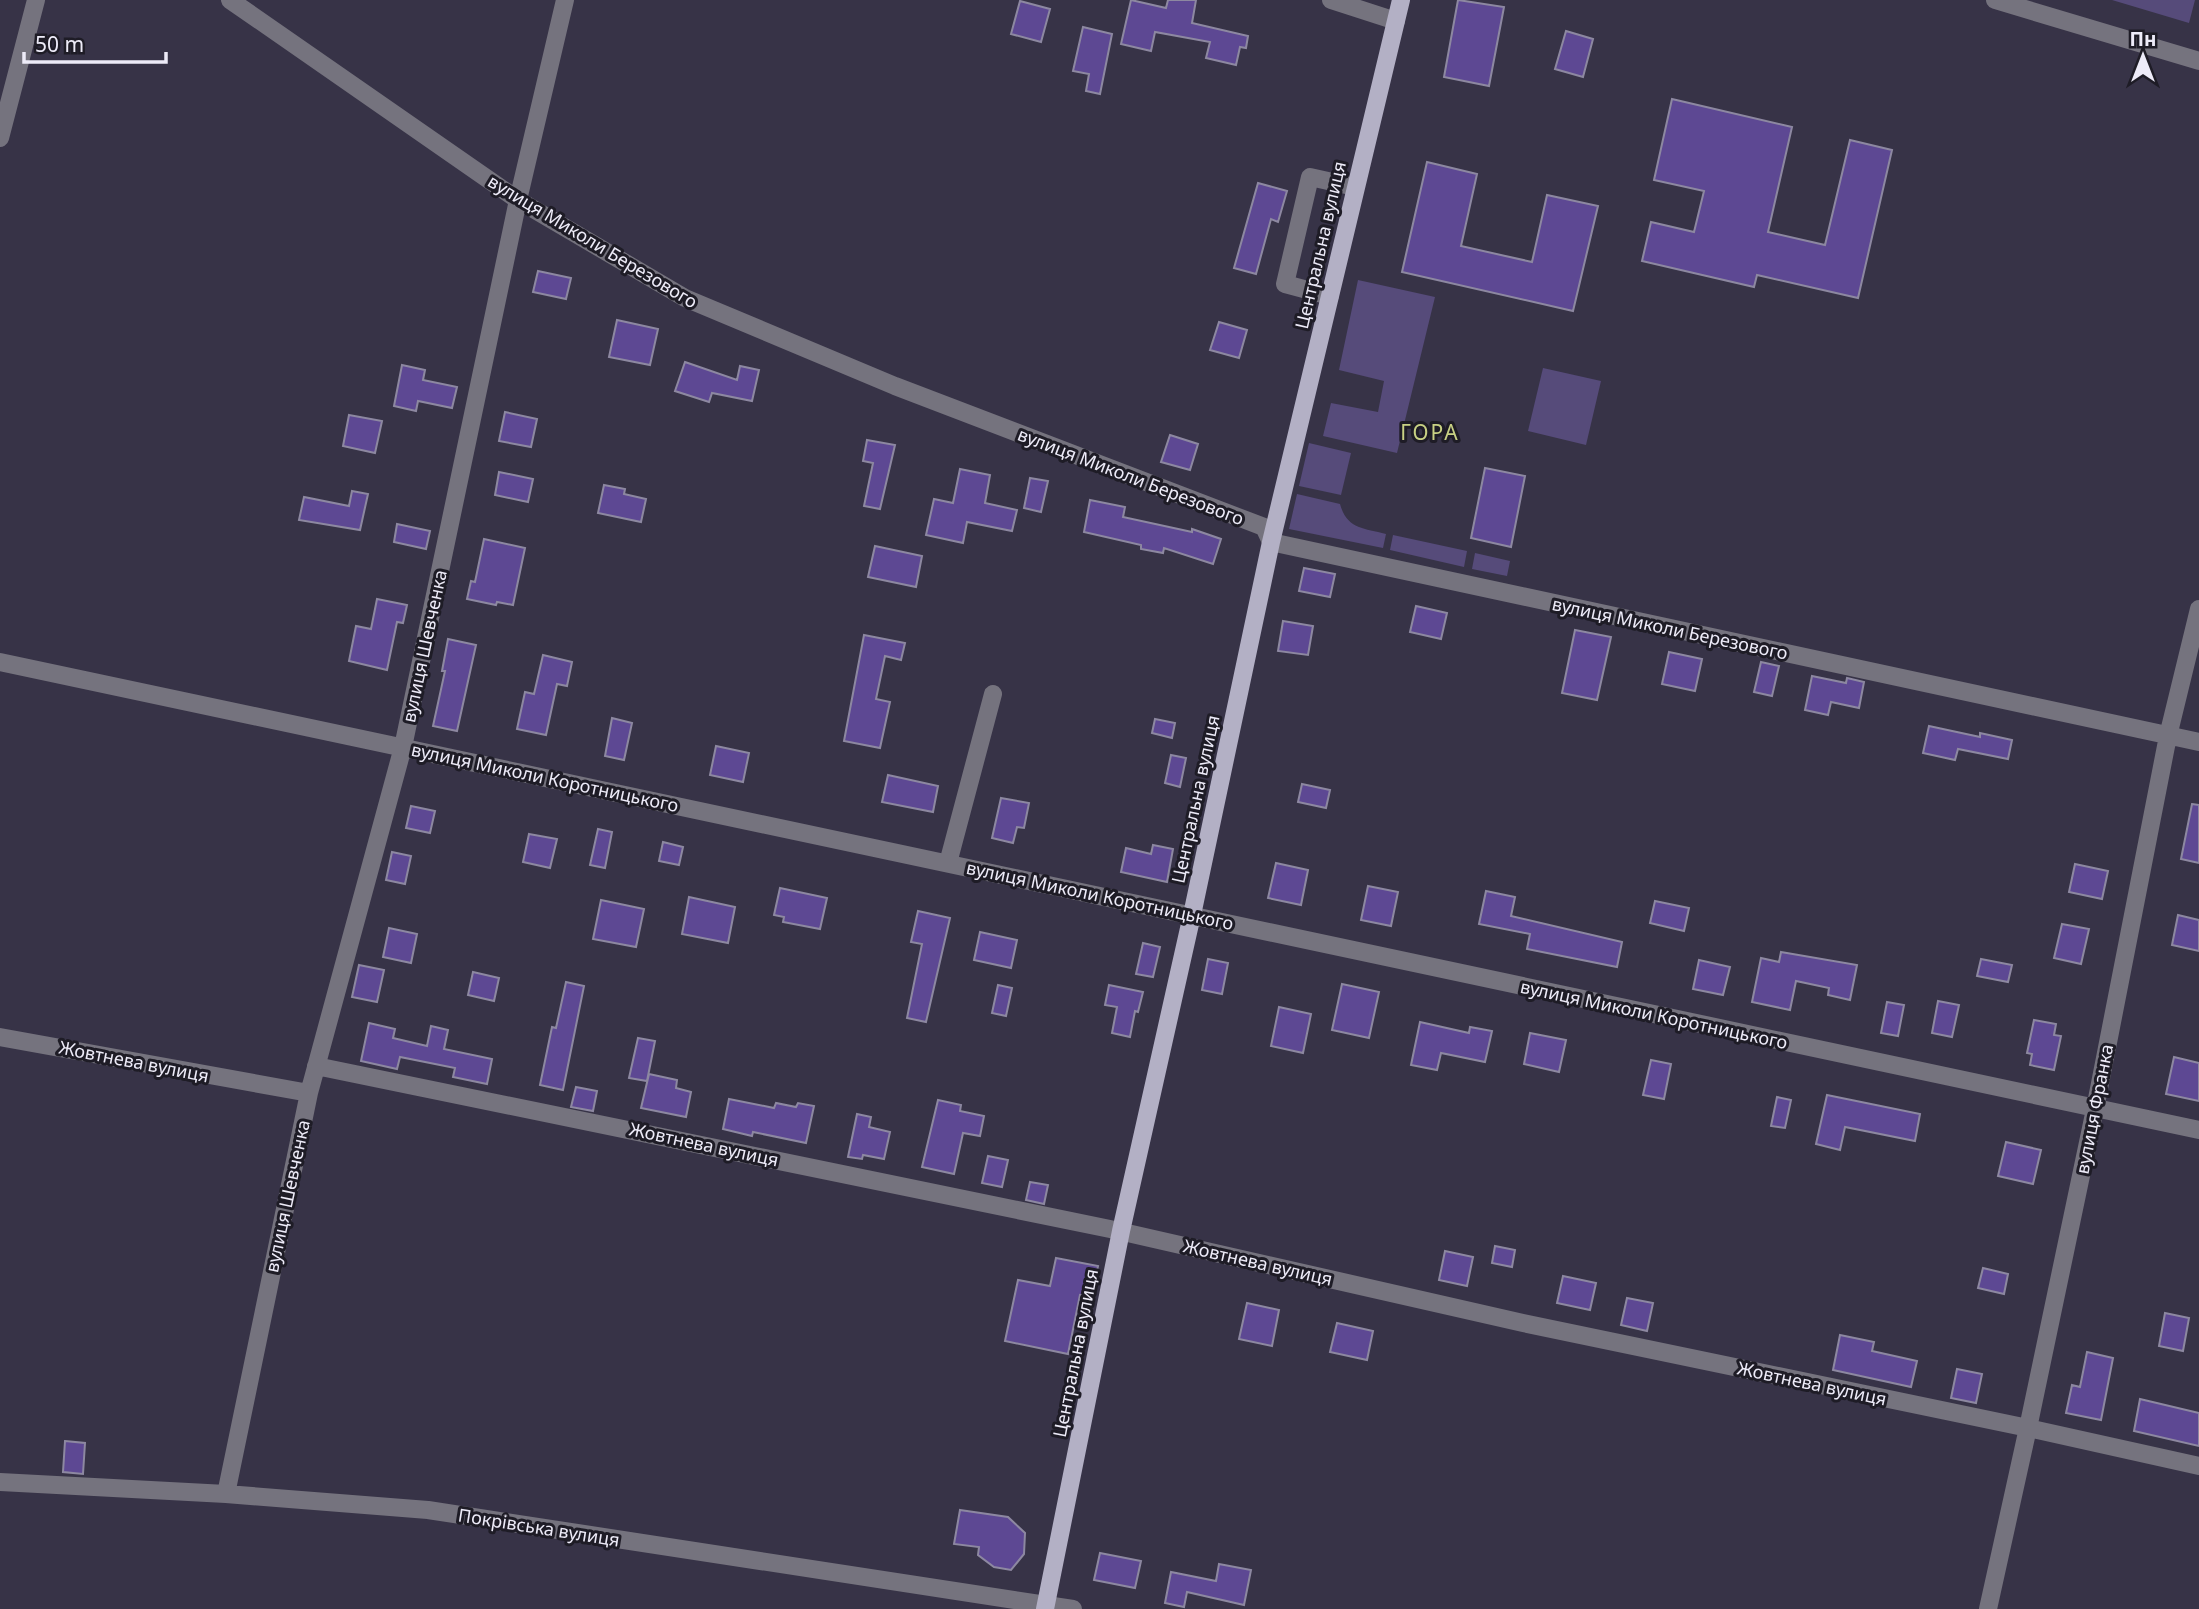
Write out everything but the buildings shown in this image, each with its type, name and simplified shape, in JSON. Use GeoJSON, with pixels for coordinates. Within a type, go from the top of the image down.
{"type":"FeatureCollection","features":[{"type":"Feature","properties":{"kind":"main road","name":"Центральна вулиця"},"geometry":{"type":"LineString","coordinates":[[1046,1607],[1121,1231],[1192,915],[1271,542],[1401,0]]}},
{"type":"Feature","properties":{"kind":"street"},"geometry":{"type":"LineString","coordinates":[[0,138],[36,0]]}},
{"type":"Feature","properties":{"kind":"street","name":"вулиця Миколи Березового"},"geometry":{"type":"LineString","coordinates":[[230,0],[518,200],[685,298],[895,386],[1264,527],[1271,542],[2199,741]]}},
{"type":"Feature","properties":{"kind":"street","name":"вулиця Шевченка"},"geometry":{"type":"LineString","coordinates":[[226,1494],[309,1093],[403,747],[518,200],[565,0]]}},
{"type":"Feature","properties":{"kind":"street"},"geometry":{"type":"LineString","coordinates":[[1331,0],[1396,21]]}},
{"type":"Feature","properties":{"kind":"street"},"geometry":{"type":"LineString","coordinates":[[1994,0],[2199,61]]}},
{"type":"Feature","properties":{"kind":"street"},"geometry":{"type":"LineString","coordinates":[[1330,296],[1285,284],[1310,177],[1356,187]]}},
{"type":"Feature","properties":{"kind":"street","name":"вулиця Франка"},"geometry":{"type":"LineString","coordinates":[[1988,1609],[2095,1109],[2168,736],[2199,609]]}},
{"type":"Feature","properties":{"kind":"street","name":"вулиця Миколи Коротницького"},"geometry":{"type":"LineString","coordinates":[[0,662],[2199,1130]]}},
{"type":"Feature","properties":{"kind":"street"},"geometry":{"type":"LineString","coordinates":[[948,863],[993,694]]}},
{"type":"Feature","properties":{"kind":"street","name":"Жовтнева вулиця"},"geometry":{"type":"LineString","coordinates":[[0,1037],[309,1093]]}},
{"type":"Feature","properties":{"kind":"street","name":"Жовтнева вулиця"},"geometry":{"type":"LineString","coordinates":[[316,1066],[1121,1231],[1523,1323],[2199,1466]]}},
{"type":"Feature","properties":{"kind":"street","name":"Покрівська вулиця"},"geometry":{"type":"LineString","coordinates":[[0,1482],[226,1494],[429,1510],[1046,1607],[1073,1609]]}},
{"type":"Feature","properties":{"kind":"shaded area"},"geometry":{"type":"Polygon","coordinates":[[[2112,0],[2195,0],[2189,23],[2112,0]]]}},
{"type":"Feature","properties":{"kind":"shaded area"},"geometry":{"type":"Polygon","coordinates":[[[1358,280],[1435,297],[1397,453],[1323,436],[1331,403],[1378,412],[1384,381],[1339,370],[1358,280]]]}},
{"type":"Feature","properties":{"kind":"shaded area"},"geometry":{"type":"Polygon","coordinates":[[[1543,368],[1601,381],[1586,445],[1528,431],[1543,368]]]}},
{"type":"Feature","properties":{"kind":"shaded area"},"geometry":{"type":"Polygon","coordinates":[[[1309,443],[1351,453],[1341,495],[1299,486],[1309,443]]]}},
{"type":"Feature","properties":{"kind":"shaded area"},"geometry":{"type":"Polygon","coordinates":[[[1297,494],[1340,504],[1352,523],[1386,534],[1383,548],[1289,529],[1297,494]]]}},
{"type":"Feature","properties":{"kind":"shaded area"},"geometry":{"type":"Polygon","coordinates":[[[1393,535],[1467,551],[1464,567],[1390,550],[1393,535]]]}},
{"type":"Feature","properties":{"kind":"shaded area"},"geometry":{"type":"Polygon","coordinates":[[[1475,553],[1510,561],[1507,576],[1472,569],[1475,553]]]}},
{"type":"Feature","properties":{"kind":"district","name":"ГОРА"},"geometry":{"type":"Point","coordinates":[1430,432]}}]}
